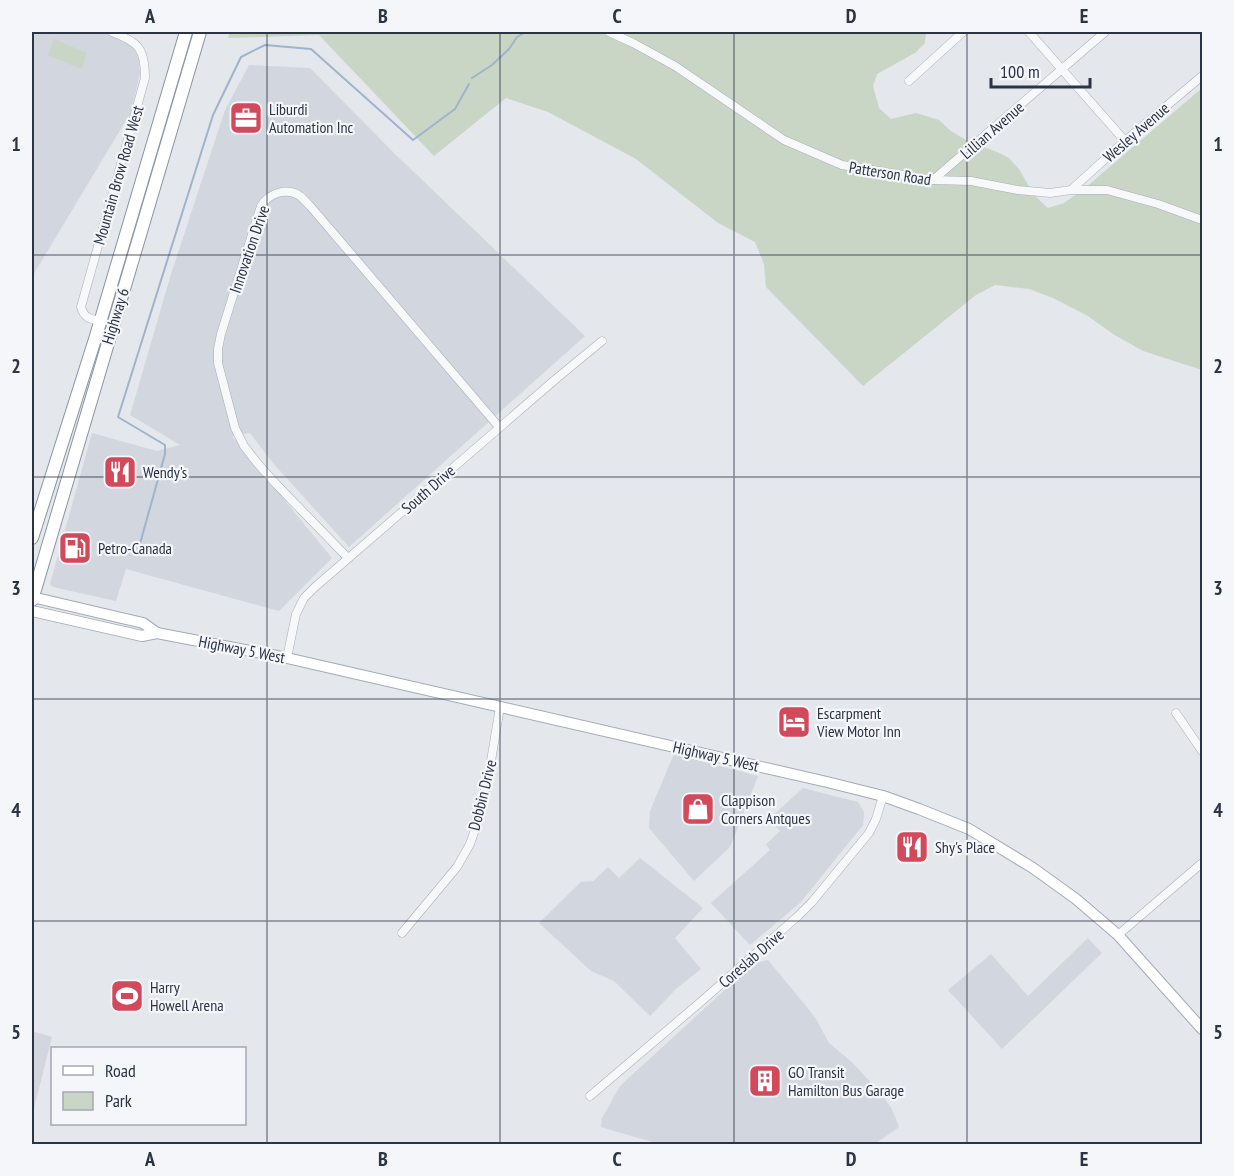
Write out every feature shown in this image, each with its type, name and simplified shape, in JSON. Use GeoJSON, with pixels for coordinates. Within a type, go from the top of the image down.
{"type":"FeatureCollection","features":[{"type":"Feature","properties":{"kind":"highway","name":"Highway 6"},"geometry":{"type":"LineString","coordinates":[[32,598],[79,444],[102,338],[100,321],[186,32]]}},
{"type":"Feature","properties":{"kind":"highway","name":"Highway 6"},"geometry":{"type":"LineString","coordinates":[[32,538],[151,195],[200,32]]}},
{"type":"Feature","properties":{"kind":"main road","name":"Highway 5 West"},"geometry":{"type":"LineString","coordinates":[[32,598],[143,623],[157,633]]}},
{"type":"Feature","properties":{"kind":"main road","name":"Highway 5 West"},"geometry":{"type":"LineString","coordinates":[[32,611],[142,636],[157,633],[287,658],[811,778],[919,808],[969,829],[1033,868],[1076,899],[1118,935],[1203,1029]]}},
{"type":"Feature","properties":{"kind":"street","name":"Mountain Brow Road West"},"geometry":{"type":"LineString","coordinates":[[100,321],[84,316],[81,307],[145,78],[145,63],[140,49],[127,38],[112,32]]}},
{"type":"Feature","properties":{"kind":"street","name":"Patterson Road"},"geometry":{"type":"LineString","coordinates":[[609,32],[675,66],[784,140],[842,165],[933,180],[970,181],[1018,190],[1050,193],[1071,190],[1107,190],[1158,204],[1203,220]]}},
{"type":"Feature","properties":{"kind":"street"},"geometry":{"type":"LineString","coordinates":[[909,81],[963,32]]}},
{"type":"Feature","properties":{"kind":"street"},"geometry":{"type":"LineString","coordinates":[[1029,32],[1125,141]]}},
{"type":"Feature","properties":{"kind":"street","name":"Lillian Avenue"},"geometry":{"type":"LineString","coordinates":[[933,180],[1105,32]]}},
{"type":"Feature","properties":{"kind":"street","name":"Wesley Avenue"},"geometry":{"type":"LineString","coordinates":[[1071,190],[1203,76]]}},
{"type":"Feature","properties":{"kind":"street","name":"Innovation Drive"},"geometry":{"type":"LineString","coordinates":[[348,558],[243,446],[222,381],[218,363],[221,334],[259,210],[264,201],[277,193],[299,195],[499,427]]}},
{"type":"Feature","properties":{"kind":"street","name":"South Drive"},"geometry":{"type":"LineString","coordinates":[[287,658],[296,614],[304,598],[499,427],[602,341]]}},
{"type":"Feature","properties":{"kind":"street","name":"Dobbin Drive"},"geometry":{"type":"LineString","coordinates":[[402,933],[457,867],[470,844],[484,798],[500,707]]}},
{"type":"Feature","properties":{"kind":"street"},"geometry":{"type":"LineString","coordinates":[[1176,713],[1203,751]]}},
{"type":"Feature","properties":{"kind":"street","name":"Coreslab Drive"},"geometry":{"type":"LineString","coordinates":[[590,1096],[703,1000],[812,902],[869,833],[876,819],[882,796]]}},
{"type":"Feature","properties":{"kind":"street"},"geometry":{"type":"LineString","coordinates":[[1118,935],[1203,863]]}},
{"type":"Feature","properties":{"kind":"shaded area"},"geometry":{"type":"Polygon","coordinates":[[[32,32],[102,32],[117,36],[131,45],[139,58],[140,73],[131,112],[32,277],[32,32]]]}},
{"type":"Feature","properties":{"kind":"shaded area"},"geometry":{"type":"Polygon","coordinates":[[[249,65],[310,68],[394,153],[585,336],[349,547],[272,462],[250,433],[232,436],[332,558],[279,611],[126,569],[116,601],[53,587],[50,584],[92,433],[157,451],[180,445],[130,415],[171,274],[225,110],[249,65]]]}},
{"type":"Feature","properties":{"kind":"shaded area"},"geometry":{"type":"Polygon","coordinates":[[[674,754],[758,776],[730,847],[694,881],[649,828],[650,811],[674,754]]]}},
{"type":"Feature","properties":{"kind":"shaded area"},"geometry":{"type":"Polygon","coordinates":[[[803,788],[858,802],[864,812],[863,825],[801,902],[750,945],[711,903],[770,850],[766,844],[780,831],[769,819],[803,788]]]}},
{"type":"Feature","properties":{"kind":"shaded area"},"geometry":{"type":"Polygon","coordinates":[[[640,858],[703,908],[675,938],[701,969],[677,988],[650,1016],[614,981],[591,971],[539,923],[581,882],[593,881],[608,867],[619,878],[640,858]]]}},
{"type":"Feature","properties":{"kind":"shaded area"},"geometry":{"type":"Polygon","coordinates":[[[1088,938],[1102,953],[1002,1049],[948,990],[991,954],[1028,996],[1088,938]]]}},
{"type":"Feature","properties":{"kind":"shaded area"},"geometry":{"type":"Polygon","coordinates":[[[768,960],[815,1017],[829,1043],[853,1063],[881,1094],[892,1109],[899,1127],[875,1144],[659,1144],[601,1127],[602,1118],[620,1086],[753,964],[768,960]]]}},
{"type":"Feature","properties":{"kind":"shaded area"},"geometry":{"type":"Polygon","coordinates":[[[32,1031],[52,1037],[33,1112],[32,1111],[32,1031]]]}},
{"type":"Feature","properties":{"kind":"green space"},"geometry":{"type":"Polygon","coordinates":[[[230,32],[926,32],[925,43],[915,53],[877,74],[873,86],[879,108],[891,119],[916,113],[939,120],[951,131],[971,143],[1009,158],[1019,169],[1034,195],[1048,208],[1064,203],[1085,188],[1202,88],[1202,370],[1143,351],[1088,316],[1053,298],[1029,289],[995,285],[976,295],[863,386],[766,287],[764,264],[755,242],[718,223],[636,159],[548,112],[506,98],[434,156],[319,35],[228,38],[230,32]]]}},
{"type":"Feature","properties":{"kind":"green space"},"geometry":{"type":"Polygon","coordinates":[[[54,39],[87,53],[81,69],[48,55],[54,39]]]}},
{"type":"Feature","properties":{"kind":"waterway"},"geometry":{"type":"LineString","coordinates":[[472,78],[492,65],[509,49],[517,37],[526,32]]}},
{"type":"Feature","properties":{"kind":"waterway"},"geometry":{"type":"LineString","coordinates":[[138,551],[165,454],[165,445],[118,417],[213,115],[241,57],[265,45],[311,49],[413,140],[455,109],[469,84]]}},
{"type":"Feature","properties":{"kind":"place","name":"Liburdi Automation Inc"},"geometry":{"type":"Point","coordinates":[246,118]}},
{"type":"Feature","properties":{"kind":"place","name":"Wendy's"},"geometry":{"type":"Point","coordinates":[120,472]}},
{"type":"Feature","properties":{"kind":"place","name":"Petro-Canada"},"geometry":{"type":"Point","coordinates":[75,548]}},
{"type":"Feature","properties":{"kind":"place","name":"Escarpment View Motor Inn"},"geometry":{"type":"Point","coordinates":[794,722]}},
{"type":"Feature","properties":{"kind":"place","name":"Clappison Corners Antques"},"geometry":{"type":"Point","coordinates":[698,809]}},
{"type":"Feature","properties":{"kind":"place","name":"Shy's Place"},"geometry":{"type":"Point","coordinates":[912,847]}},
{"type":"Feature","properties":{"kind":"place","name":"Harry Howell Arena"},"geometry":{"type":"Point","coordinates":[127,996]}},
{"type":"Feature","properties":{"kind":"place","name":"GO Transit Hamilton Bus Garage"},"geometry":{"type":"Point","coordinates":[765,1081]}}]}
